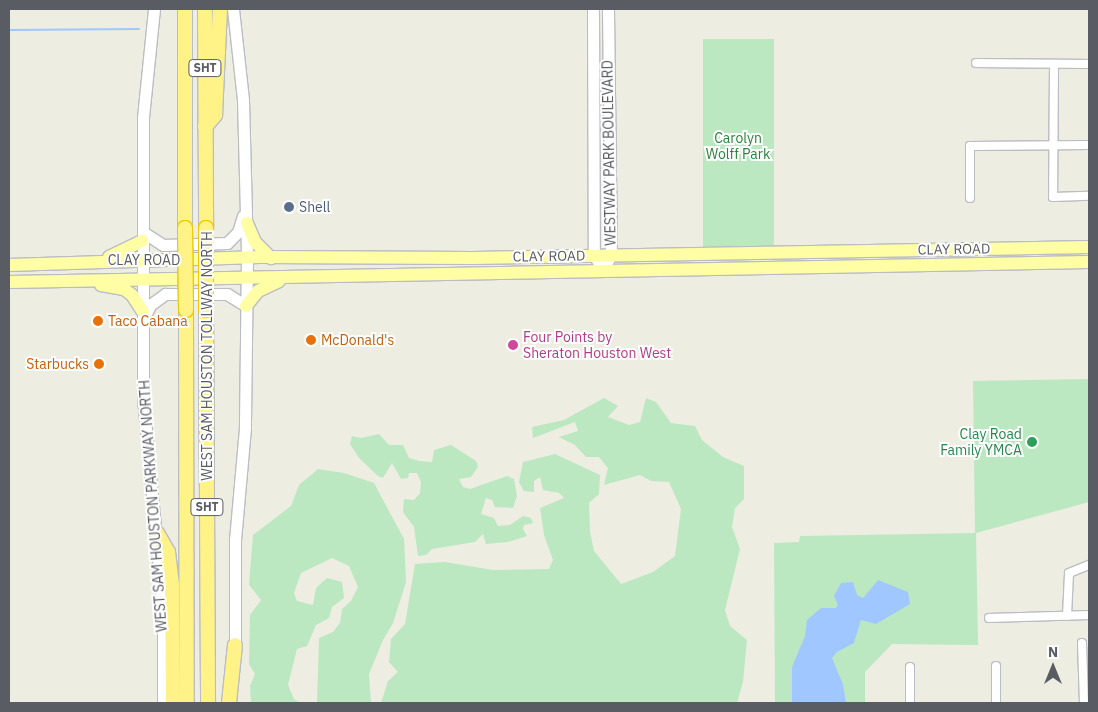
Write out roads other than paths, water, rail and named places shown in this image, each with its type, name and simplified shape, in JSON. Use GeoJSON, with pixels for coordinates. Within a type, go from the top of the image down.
{"type":"FeatureCollection","features":[{"type":"Feature","properties":{"kind":"highway","name":"WEST SAM HOUSTON TOLLWAY NORTH"},"geometry":{"type":"LineString","coordinates":[[185,9],[186,703]]}},
{"type":"Feature","properties":{"kind":"highway","name":"WEST SAM HOUSTON TOLLWAY NORTH"},"geometry":{"type":"LineString","coordinates":[[205,9],[208,703]]}},
{"type":"Feature","properties":{"kind":"highway"},"geometry":{"type":"LineString","coordinates":[[206,127],[215,115],[220,9]]}},
{"type":"Feature","properties":{"kind":"highway"},"geometry":{"type":"LineString","coordinates":[[157,533],[168,552],[172,586],[173,703]]}},
{"type":"Feature","properties":{"kind":"highway"},"geometry":{"type":"LineString","coordinates":[[229,703],[235,645]]}},
{"type":"Feature","properties":{"kind":"main road","name":"WEST SAM HOUSTON PARKWAY NORTH"},"geometry":{"type":"LineString","coordinates":[[154,9],[143,116],[143,398],[163,614],[163,703]]}},
{"type":"Feature","properties":{"kind":"main road"},"geometry":{"type":"LineString","coordinates":[[233,9],[243,100],[247,222],[245,428],[235,539],[235,703]]}},
{"type":"Feature","properties":{"kind":"main road","name":"WESTWAY PARK BOULEVARD"},"geometry":{"type":"LineString","coordinates":[[593,9],[594,255],[603,270]]}},
{"type":"Feature","properties":{"kind":"main road","name":"WESTWAY PARK BOULEVARD"},"geometry":{"type":"LineString","coordinates":[[603,270],[611,255],[608,9]]}},
{"type":"Feature","properties":{"kind":"main road"},"geometry":{"type":"LineString","coordinates":[[88,260],[115,256],[143,237],[163,245],[227,243],[238,232],[246,207]]}},
{"type":"Feature","properties":{"kind":"main road"},"geometry":{"type":"LineString","coordinates":[[247,222],[255,242],[272,258]]}},
{"type":"Feature","properties":{"kind":"main road","name":"CLAY ROAD"},"geometry":{"type":"LineString","coordinates":[[9,265],[88,260],[473,258],[1089,247]]}},
{"type":"Feature","properties":{"kind":"main road"},"geometry":{"type":"LineString","coordinates":[[991,248],[991,264]]}},
{"type":"Feature","properties":{"kind":"main road"},"geometry":{"type":"LineString","coordinates":[[882,250],[883,266]]}},
{"type":"Feature","properties":{"kind":"main road"},"geometry":{"type":"LineString","coordinates":[[784,252],[785,268]]}},
{"type":"Feature","properties":{"kind":"main road"},"geometry":{"type":"LineString","coordinates":[[364,258],[364,274]]}},
{"type":"Feature","properties":{"kind":"main road"},"geometry":{"type":"LineString","coordinates":[[473,258],[473,274]]}},
{"type":"Feature","properties":{"kind":"main road","name":"CLAY ROAD"},"geometry":{"type":"LineString","coordinates":[[9,282],[142,278],[247,278],[364,274],[473,274],[1089,262]]}},
{"type":"Feature","properties":{"kind":"main road"},"geometry":{"type":"LineString","coordinates":[[246,306],[258,290],[290,277]]}},
{"type":"Feature","properties":{"kind":"main road"},"geometry":{"type":"LineString","coordinates":[[73,281],[124,289],[132,295],[143,317]]}},
{"type":"Feature","properties":{"kind":"main road"},"geometry":{"type":"LineString","coordinates":[[143,317],[150,304],[165,294],[222,293],[234,296],[246,306]]}},
{"type":"Feature","properties":{"kind":"street"},"geometry":{"type":"LineString","coordinates":[[976,63],[1089,64]]}},
{"type":"Feature","properties":{"kind":"street"},"geometry":{"type":"LineString","coordinates":[[1054,64],[1053,197],[1089,196]]}},
{"type":"Feature","properties":{"kind":"street"},"geometry":{"type":"LineString","coordinates":[[970,198],[970,146],[1089,145]]}},
{"type":"Feature","properties":{"kind":"street"},"geometry":{"type":"LineString","coordinates":[[1067,616],[1069,573],[1089,565]]}},
{"type":"Feature","properties":{"kind":"street"},"geometry":{"type":"LineString","coordinates":[[989,618],[1089,615]]}},
{"type":"Feature","properties":{"kind":"street"},"geometry":{"type":"LineString","coordinates":[[1082,643],[1084,703]]}},
{"type":"Feature","properties":{"kind":"street"},"geometry":{"type":"LineString","coordinates":[[996,666],[996,703]]}},
{"type":"Feature","properties":{"kind":"street"},"geometry":{"type":"LineString","coordinates":[[910,667],[910,703]]}},
{"type":"Feature","properties":{"kind":"water"},"geometry":{"type":"Polygon","coordinates":[[[878,580],[908,592],[910,604],[876,624],[861,620],[854,643],[837,652],[832,658],[843,684],[846,703],[792,703],[792,667],[805,636],[807,620],[821,608],[836,608],[838,605],[834,596],[841,583],[853,582],[857,595],[863,598],[878,580]]]}},
{"type":"Feature","properties":{"kind":"waterway"},"geometry":{"type":"LineString","coordinates":[[9,30],[139,29]]}},
{"type":"Feature","properties":{"kind":"place","name":"Shell"},"geometry":{"type":"Point","coordinates":[289,207]}},
{"type":"Feature","properties":{"kind":"place","name":"Taco Cabana"},"geometry":{"type":"Point","coordinates":[98,321]}},
{"type":"Feature","properties":{"kind":"place","name":"McDonald's"},"geometry":{"type":"Point","coordinates":[311,340]}},
{"type":"Feature","properties":{"kind":"place","name":"Four Points by Sheraton Houston West"},"geometry":{"type":"Point","coordinates":[513,345]}},
{"type":"Feature","properties":{"kind":"place","name":"Starbucks"},"geometry":{"type":"Point","coordinates":[99,364]}},
{"type":"Feature","properties":{"kind":"place","name":"Clay Road Family YMCA"},"geometry":{"type":"Point","coordinates":[1032,442]}},
{"type":"Feature","properties":{"kind":"park label","name":"Carolyn Wolff Park"},"geometry":{"type":"Point","coordinates":[738,146]}}]}
